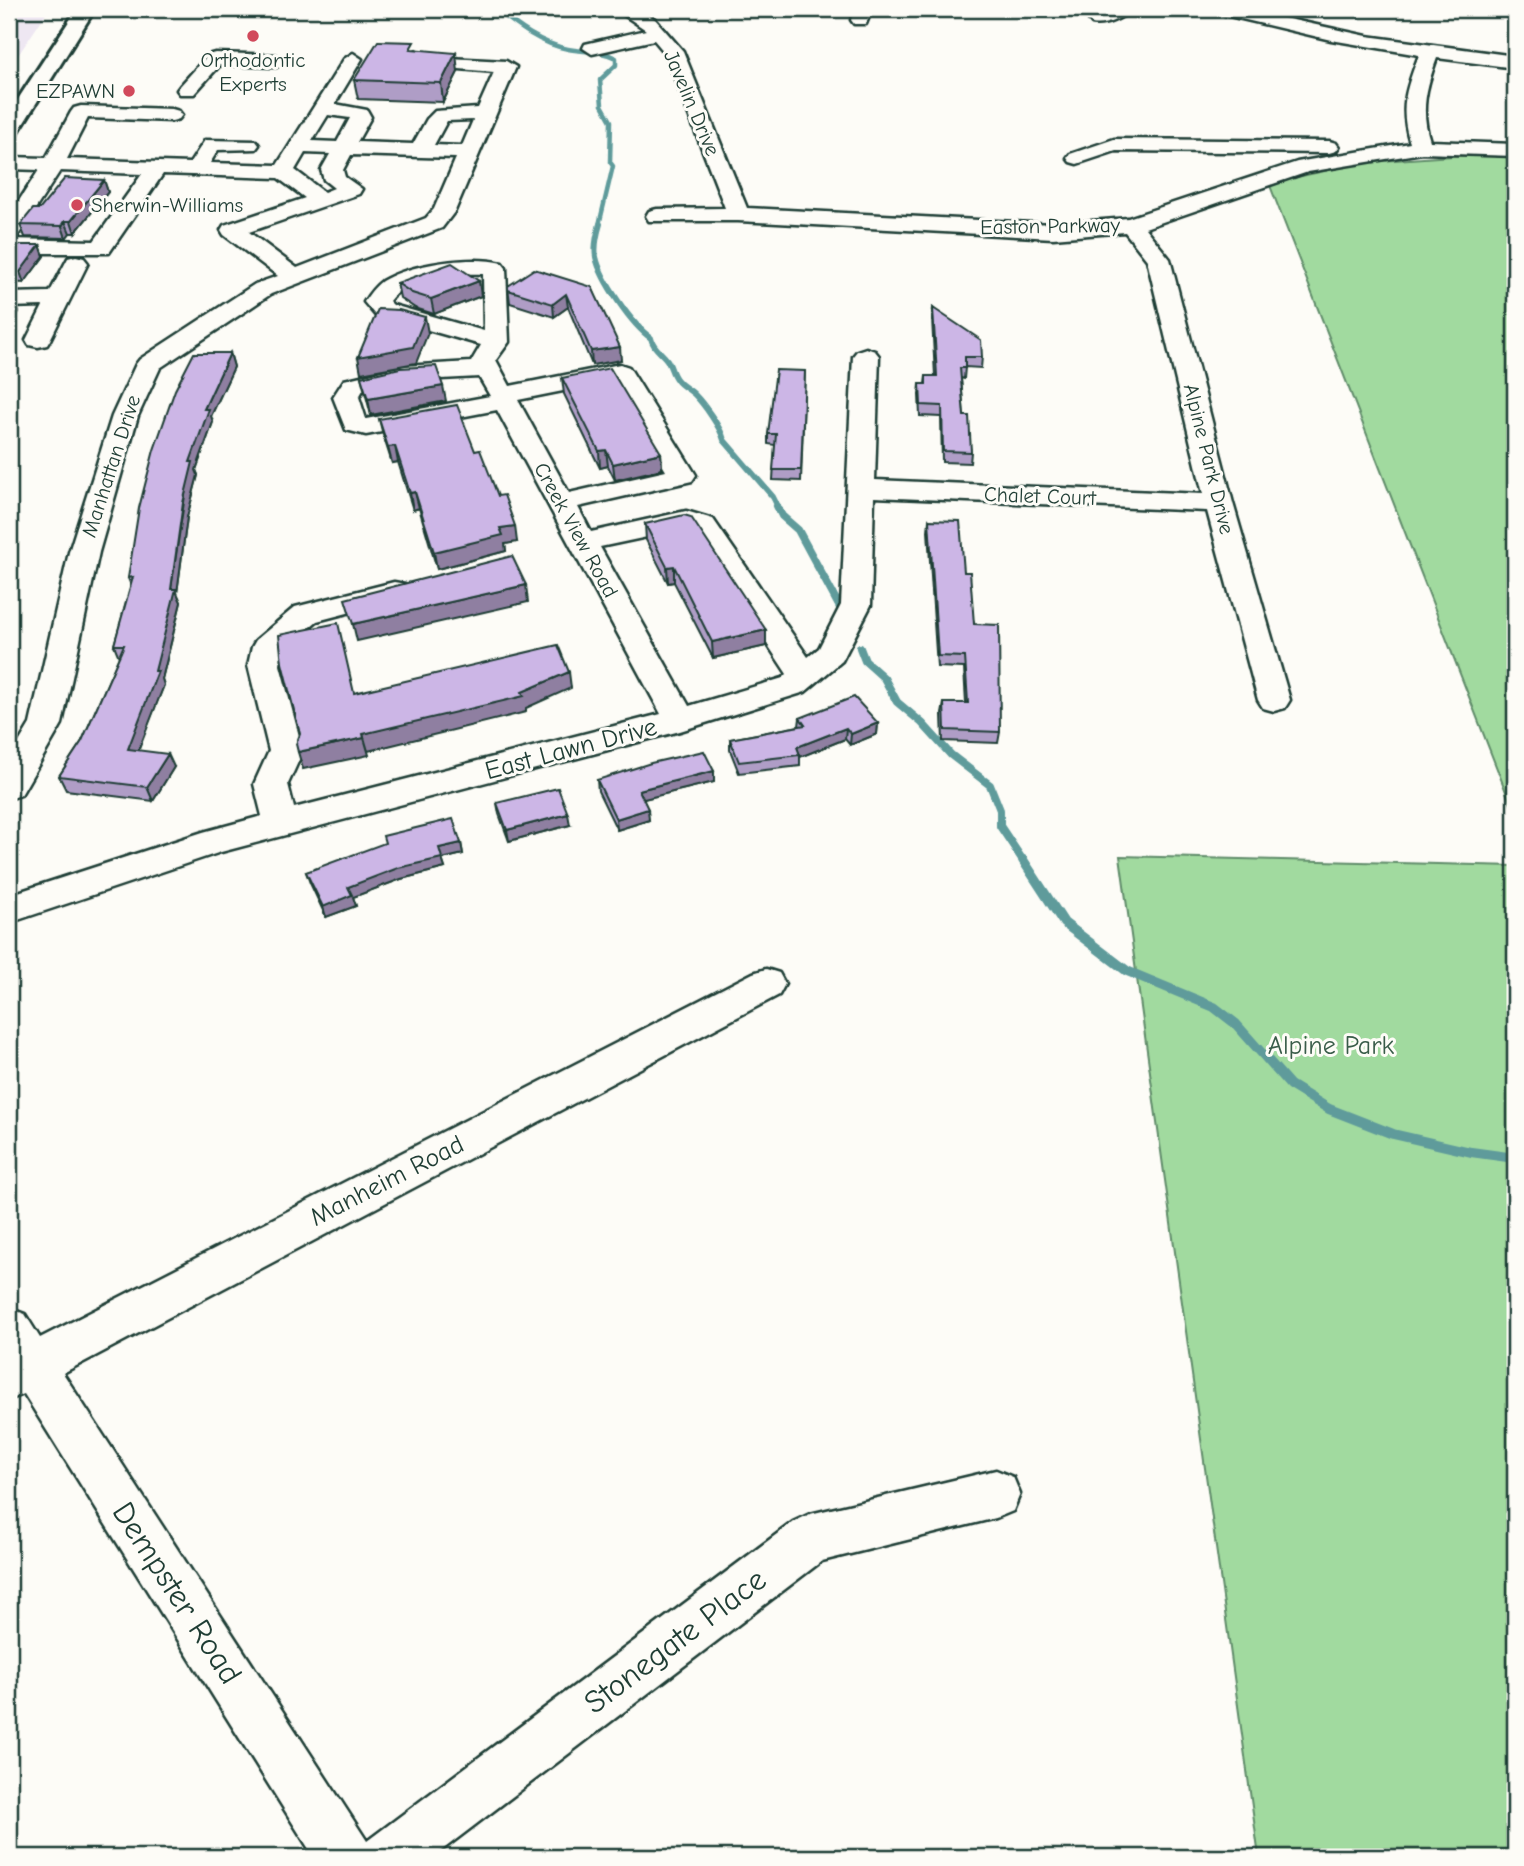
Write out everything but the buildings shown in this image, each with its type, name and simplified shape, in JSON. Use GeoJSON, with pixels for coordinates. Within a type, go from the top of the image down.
{"type":"FeatureCollection","features":[{"type":"Feature","properties":{"kind":"main road"},"geometry":{"type":"LineString","coordinates":[[9,129],[86,9]]}},
{"type":"Feature","properties":{"kind":"street","name":"Javelin Drive"},"geometry":{"type":"LineString","coordinates":[[624,9],[649,23],[674,51],[738,214]]}},
{"type":"Feature","properties":{"kind":"street"},"geometry":{"type":"LineString","coordinates":[[1098,20],[1123,9]]}},
{"type":"Feature","properties":{"kind":"street"},"geometry":{"type":"LineString","coordinates":[[1222,9],[1318,33],[1429,53],[1515,62]]}},
{"type":"Feature","properties":{"kind":"street"},"geometry":{"type":"LineString","coordinates":[[592,48],[658,33]]}},
{"type":"Feature","properties":{"kind":"street"},"geometry":{"type":"LineString","coordinates":[[1423,147],[1411,104],[1429,53]]}},
{"type":"Feature","properties":{"kind":"street"},"geometry":{"type":"LineString","coordinates":[[38,340],[58,299],[87,258],[151,155],[185,93],[215,59],[276,61]]}},
{"type":"Feature","properties":{"kind":"street"},"geometry":{"type":"LineString","coordinates":[[286,183],[299,147],[353,59]]}},
{"type":"Feature","properties":{"kind":"street","name":"Manhattan Drive"},"geometry":{"type":"LineString","coordinates":[[9,787],[46,724],[58,681],[84,552],[125,416],[139,381],[149,364],[263,289],[434,223],[444,211],[506,67],[436,61]]}},
{"type":"Feature","properties":{"kind":"street"},"geometry":{"type":"LineString","coordinates":[[232,230],[351,190],[332,175],[343,148],[361,117],[360,114],[323,107]]}},
{"type":"Feature","properties":{"kind":"street"},"geometry":{"type":"LineString","coordinates":[[9,232],[48,173],[82,112],[172,114]]}},
{"type":"Feature","properties":{"kind":"street"},"geometry":{"type":"LineString","coordinates":[[421,150],[436,119],[442,115],[486,114]]}},
{"type":"Feature","properties":{"kind":"street"},"geometry":{"type":"LineString","coordinates":[[196,169],[212,144],[249,145]]}},
{"type":"Feature","properties":{"kind":"street"},"geometry":{"type":"LineString","coordinates":[[1077,158],[1114,145],[1128,144],[1337,147],[1375,155]]}},
{"type":"Feature","properties":{"kind":"street"},"geometry":{"type":"LineString","coordinates":[[299,147],[469,152]]}},
{"type":"Feature","properties":{"kind":"street","name":"Easton Parkway"},"geometry":{"type":"LineString","coordinates":[[657,216],[738,214],[1027,230],[1131,225],[1304,166],[1423,147],[1515,150]]}},
{"type":"Feature","properties":{"kind":"street"},"geometry":{"type":"LineString","coordinates":[[48,173],[151,155],[196,169],[286,183],[321,200]]}},
{"type":"Feature","properties":{"kind":"street"},"geometry":{"type":"LineString","coordinates":[[9,163],[95,184]]}},
{"type":"Feature","properties":{"kind":"street"},"geometry":{"type":"LineString","coordinates":[[230,207],[223,212],[219,220],[293,276]]}},
{"type":"Feature","properties":{"kind":"street","name":"Alpine Park Drive"},"geometry":{"type":"LineString","coordinates":[[1131,225],[1158,258],[1219,503],[1274,700]]}},
{"type":"Feature","properties":{"kind":"street"},"geometry":{"type":"LineString","coordinates":[[9,246],[87,258]]}},
{"type":"Feature","properties":{"kind":"street"},"geometry":{"type":"LineString","coordinates":[[474,267],[494,268],[493,355],[384,310],[376,302],[379,294],[409,278],[431,272],[474,267]]}},
{"type":"Feature","properties":{"kind":"street"},"geometry":{"type":"LineString","coordinates":[[9,300],[58,299]]}},
{"type":"Feature","properties":{"kind":"street"},"geometry":{"type":"LineString","coordinates":[[493,355],[376,376],[353,385],[346,397],[355,424],[366,426],[620,372],[682,475],[561,503]]}},
{"type":"Feature","properties":{"kind":"street","name":"Creek View Road"},"geometry":{"type":"LineString","coordinates":[[493,355],[504,398],[680,720]]}},
{"type":"Feature","properties":{"kind":"street","name":"East Lawn Drive"},"geometry":{"type":"LineString","coordinates":[[9,909],[215,841],[680,720],[794,685],[831,654],[856,605],[866,356]]}},
{"type":"Feature","properties":{"kind":"street","name":"Chalet Court"},"geometry":{"type":"LineString","coordinates":[[861,488],[1219,503]]}},
{"type":"Feature","properties":{"kind":"street"},"geometry":{"type":"LineString","coordinates":[[583,542],[686,520],[703,525],[805,676]]}},
{"type":"Feature","properties":{"kind":"street"},"geometry":{"type":"LineString","coordinates":[[281,824],[271,784],[286,751],[264,666],[267,647],[306,614],[425,583]]}},
{"type":"Feature","properties":{"kind":"street","name":"Manheim Road"},"geometry":{"type":"LineString","coordinates":[[16,1358],[766,984]]}},
{"type":"Feature","properties":{"kind":"street","name":"Dempster Road"},"geometry":{"type":"LineString","coordinates":[[16,1358],[346,1857]]}},
{"type":"Feature","properties":{"kind":"street","name":"Stonegate Place"},"geometry":{"type":"LineString","coordinates":[[388,1857],[810,1539],[996,1494]]}},
{"type":"Feature","properties":{"kind":"shaded area"},"geometry":{"type":"Polygon","coordinates":[[[9,9],[49,9],[9,69],[9,9]]]}},
{"type":"Feature","properties":{"kind":"green space"},"geometry":{"type":"Polygon","coordinates":[[[1481,154],[1515,155],[1515,815],[1269,183],[1366,162],[1481,154]]]}},
{"type":"Feature","properties":{"kind":"green space","name":"Alpine Park"},"geometry":{"type":"Polygon","coordinates":[[[1120,856],[1515,866],[1515,1857],[1259,1857],[1120,856]]]}},
{"type":"Feature","properties":{"kind":"waterway"},"geometry":{"type":"LineString","coordinates":[[496,9],[521,28],[548,43],[616,58],[616,65],[600,80],[602,105],[611,121],[610,162],[613,166],[599,225]]}},
{"type":"Feature","properties":{"kind":"waterway"},"geometry":{"type":"LineString","coordinates":[[600,224],[596,257],[611,289],[627,313],[667,360],[675,378],[702,404],[724,440],[773,497],[778,507]]}},
{"type":"Feature","properties":{"kind":"waterway"},"geometry":{"type":"LineString","coordinates":[[777,506],[782,516],[798,530],[844,615]]}},
{"type":"Feature","properties":{"kind":"waterway"},"geometry":{"type":"LineString","coordinates":[[860,648],[865,661],[884,678],[897,702],[922,723],[951,755],[990,785],[1000,810],[1000,826],[1024,862]]}},
{"type":"Feature","properties":{"kind":"waterway"},"geometry":{"type":"LineString","coordinates":[[1023,860],[1064,923],[1127,971],[1214,1007],[1236,1024],[1290,1085],[1329,1109],[1393,1134],[1471,1152],[1515,1158]]}},
{"type":"Feature","properties":{"kind":"place","name":"Orthodontic Experts"},"geometry":{"type":"Point","coordinates":[253,36]}},
{"type":"Feature","properties":{"kind":"place","name":"EZPAWN"},"geometry":{"type":"Point","coordinates":[129,91]}},
{"type":"Feature","properties":{"kind":"place","name":"Sherwin-Williams"},"geometry":{"type":"Point","coordinates":[77,205]}}]}
